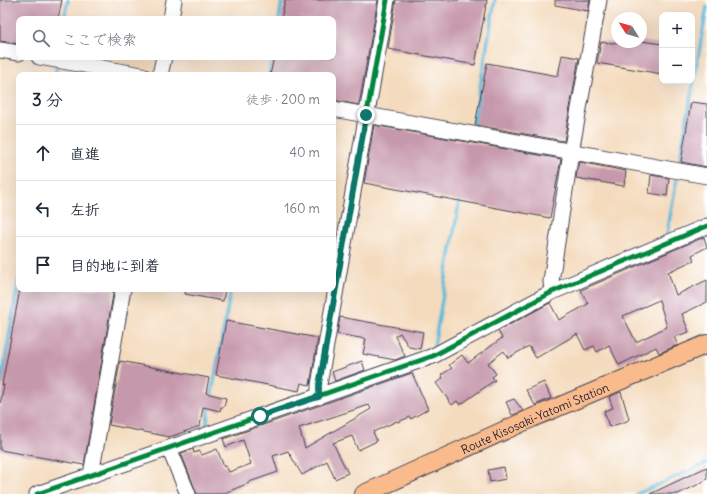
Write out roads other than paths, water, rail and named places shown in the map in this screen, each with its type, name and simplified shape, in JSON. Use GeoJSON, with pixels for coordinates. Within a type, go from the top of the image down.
{"type":"FeatureCollection","features":[{"type":"Feature","properties":{"kind":"main road","name":"Route Kisosaki-Yatomi Station"},"geometry":{"type":"LineString","coordinates":[[364,494],[532,418],[707,344]]}},
{"type":"Feature","properties":{"kind":"street"},"geometry":{"type":"LineString","coordinates":[[171,16],[174,0]]}},
{"type":"Feature","properties":{"kind":"street"},"geometry":{"type":"LineString","coordinates":[[319,392],[387,0]]}},
{"type":"Feature","properties":{"kind":"street"},"geometry":{"type":"LineString","coordinates":[[552,288],[572,148],[599,0]]}},
{"type":"Feature","properties":{"kind":"street"},"geometry":{"type":"LineString","coordinates":[[0,50],[16,53]]}},
{"type":"Feature","properties":{"kind":"street"},"geometry":{"type":"LineString","coordinates":[[56,60],[125,72]]}},
{"type":"Feature","properties":{"kind":"street"},"geometry":{"type":"LineString","coordinates":[[336,109],[367,111],[572,148],[707,176]]}},
{"type":"Feature","properties":{"kind":"street"},"geometry":{"type":"LineString","coordinates":[[37,494],[91,470],[169,448],[319,392],[433,356],[552,288],[707,226]]}},
{"type":"Feature","properties":{"kind":"street"},"geometry":{"type":"LineString","coordinates":[[91,470],[122,292]]}},
{"type":"Feature","properties":{"kind":"street"},"geometry":{"type":"LineString","coordinates":[[169,448],[188,494]]}},
{"type":"Feature","properties":{"kind":"waterway"},"geometry":{"type":"LineString","coordinates":[[65,16],[68,0]]}},
{"type":"Feature","properties":{"kind":"waterway"},"geometry":{"type":"LineString","coordinates":[[279,16],[282,0]]}},
{"type":"Feature","properties":{"kind":"waterway"},"geometry":{"type":"LineString","coordinates":[[473,127],[495,0]]}},
{"type":"Feature","properties":{"kind":"waterway"},"geometry":{"type":"LineString","coordinates":[[679,164],[707,7]]}},
{"type":"Feature","properties":{"kind":"waterway"},"geometry":{"type":"LineString","coordinates":[[270,72],[272,60]]}},
{"type":"Feature","properties":{"kind":"waterway"},"geometry":{"type":"LineString","coordinates":[[56,72],[57,65]]}},
{"type":"Feature","properties":{"kind":"waterway"},"geometry":{"type":"LineString","coordinates":[[667,234],[677,178]]}},
{"type":"Feature","properties":{"kind":"waterway"},"geometry":{"type":"LineString","coordinates":[[434,346],[460,198]]}},
{"type":"Feature","properties":{"kind":"waterway"},"geometry":{"type":"LineString","coordinates":[[0,387],[17,292]]}},
{"type":"Feature","properties":{"kind":"waterway"},"geometry":{"type":"LineString","coordinates":[[211,398],[230,292]]}},
{"type":"Feature","properties":{"kind":"waterway"},"geometry":{"type":"LineString","coordinates":[[206,427],[210,404]]}},
{"type":"Feature","properties":{"kind":"waterway"},"geometry":{"type":"LineString","coordinates":[[637,494],[707,463]]}}]}
